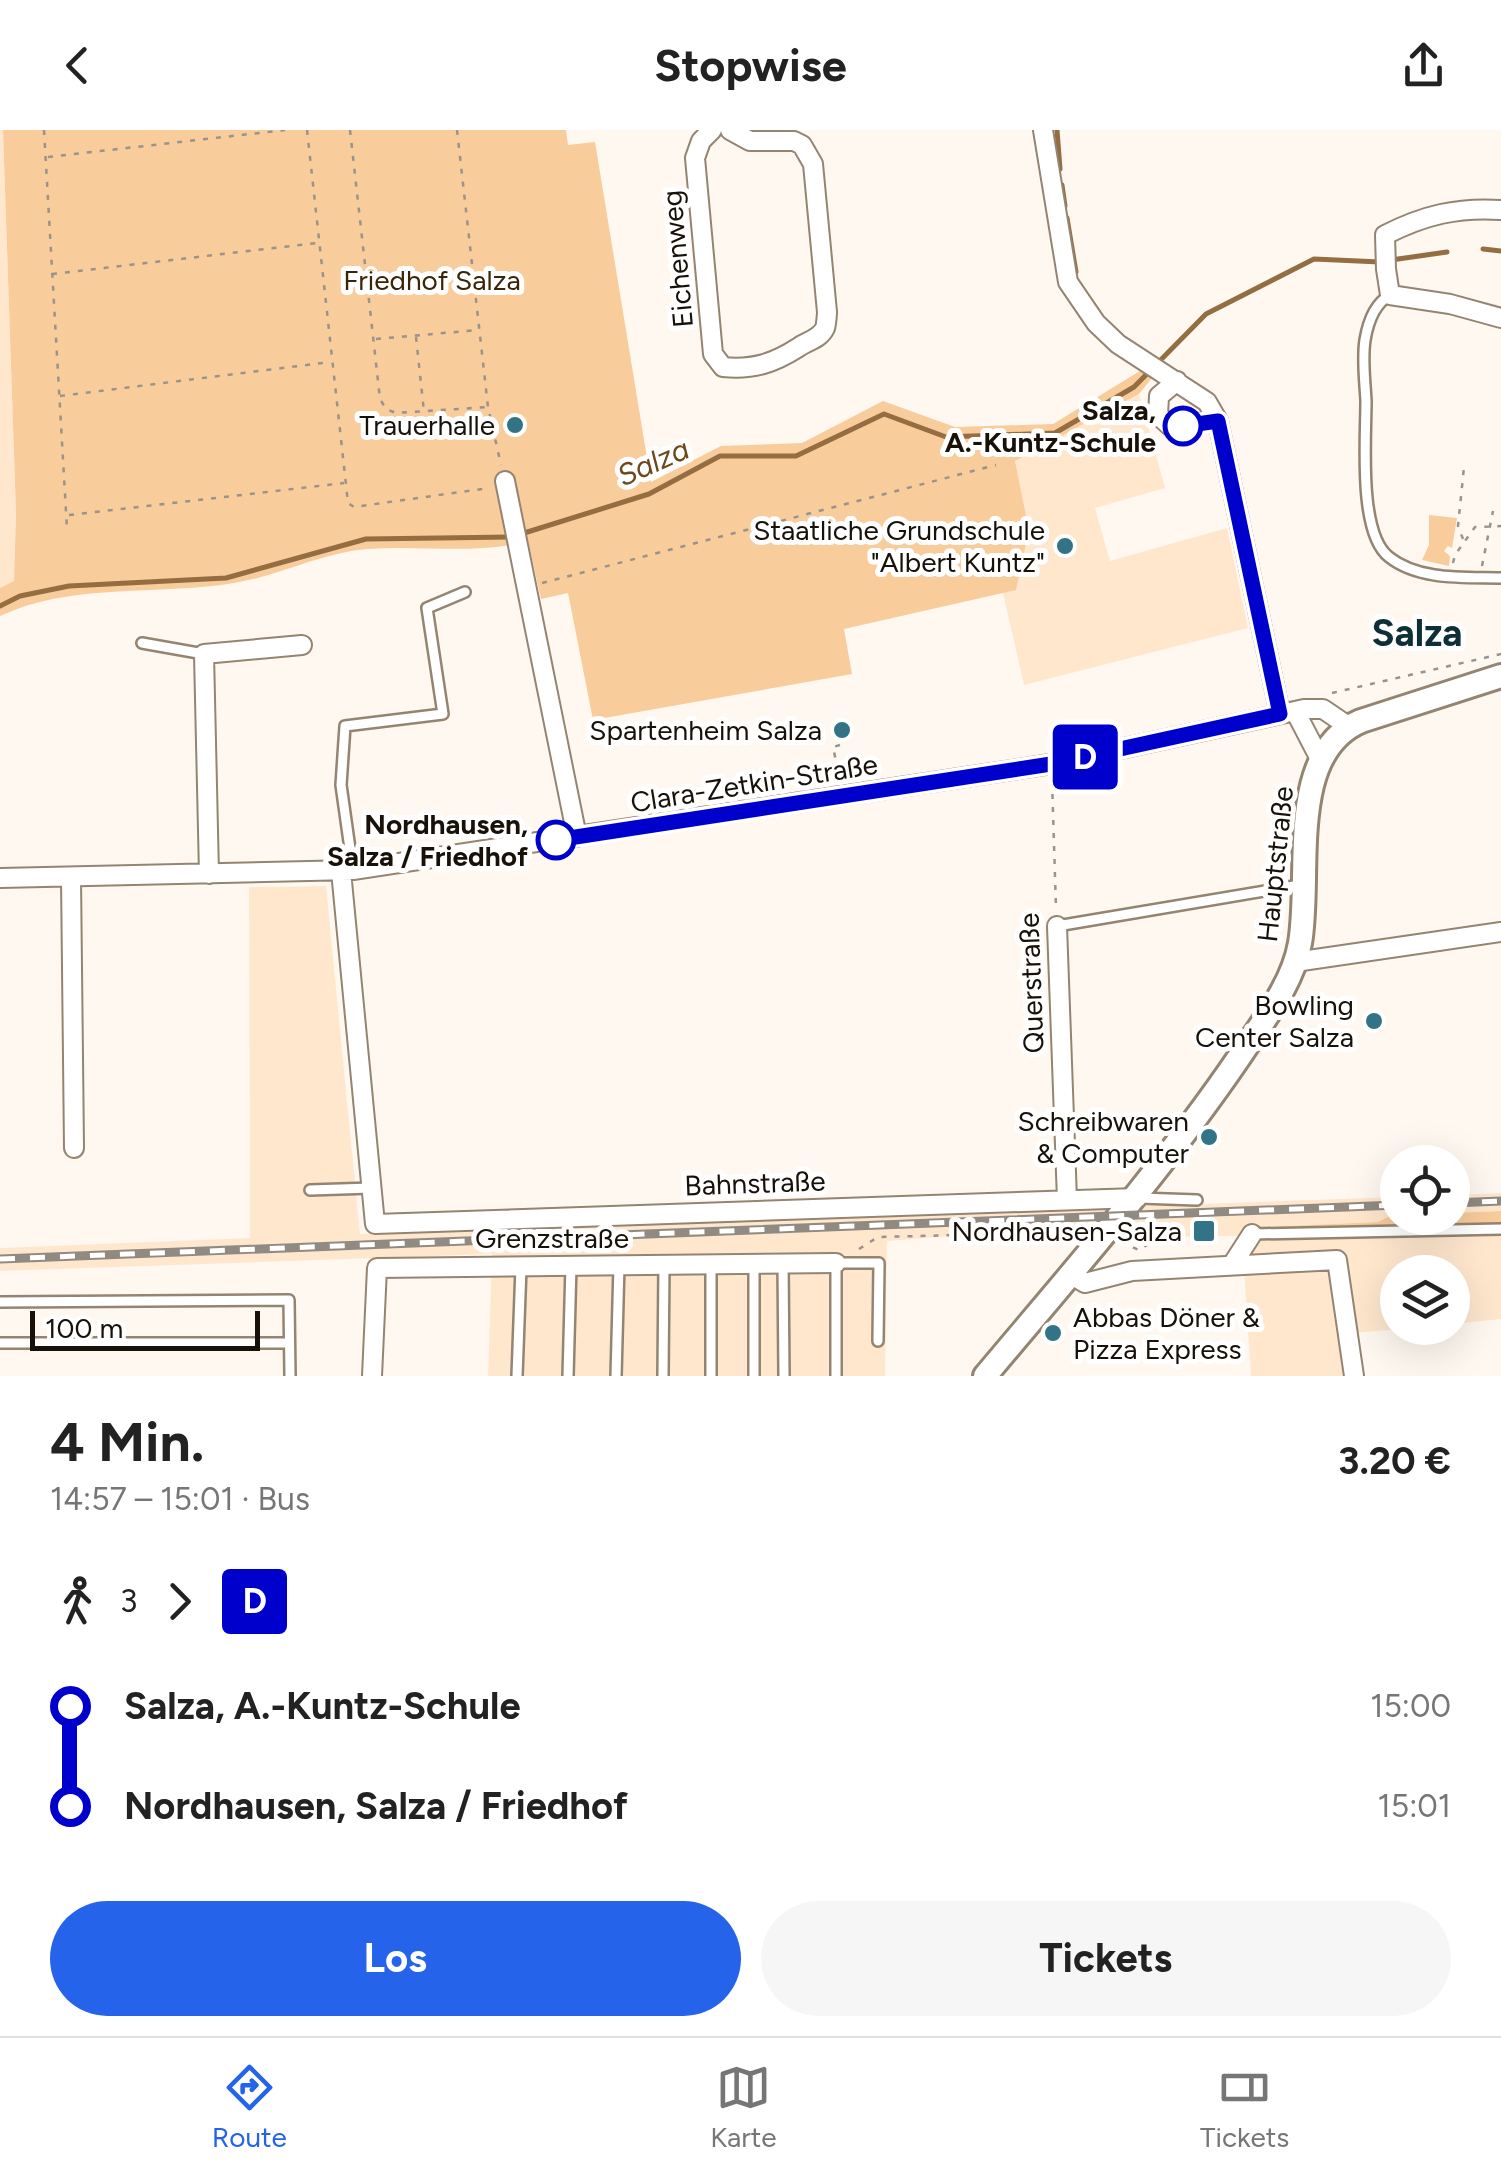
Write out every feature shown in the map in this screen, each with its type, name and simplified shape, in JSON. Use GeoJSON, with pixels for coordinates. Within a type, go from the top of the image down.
{"type":"FeatureCollection","features":[{"type":"Feature","properties":{"kind":"street","name":"Eichenweg"},"geometry":{"type":"LineString","coordinates":[[712,130],[701,141],[696,158],[713,354],[723,367],[743,369],[789,356],[818,336],[825,327],[827,312],[814,164],[809,153],[794,141],[750,141],[730,130]]}},
{"type":"Feature","properties":{"kind":"street"},"geometry":{"type":"LineString","coordinates":[[1043,130],[1068,282],[1096,322],[1118,344],[1207,402],[1218,421],[1288,713],[1320,758]]}},
{"type":"Feature","properties":{"kind":"street"},"geometry":{"type":"LineString","coordinates":[[1501,210],[1460,210],[1413,220],[1386,235],[1385,261],[1390,294],[1501,318]]}},
{"type":"Feature","properties":{"kind":"street"},"geometry":{"type":"LineString","coordinates":[[1162,371],[1158,415],[1170,426],[1218,421]]}},
{"type":"Feature","properties":{"kind":"street"},"geometry":{"type":"LineString","coordinates":[[505,483],[578,837]]}},
{"type":"Feature","properties":{"kind":"street"},"geometry":{"type":"LineString","coordinates":[[209,874],[204,654],[302,645]]}},
{"type":"Feature","properties":{"kind":"street"},"geometry":{"type":"LineString","coordinates":[[1348,726],[1501,676]]}},
{"type":"Feature","properties":{"kind":"street","name":"Clara-Zetkin-Straße"},"geometry":{"type":"LineString","coordinates":[[0,878],[347,871],[1051,764],[1288,713],[1323,709],[1348,726]]}},
{"type":"Feature","properties":{"kind":"street","name":"Hauptstraße"},"geometry":{"type":"LineString","coordinates":[[985,1376],[1137,1198],[1240,1055],[1285,984],[1301,933],[1309,798],[1320,758],[1348,726]]}},
{"type":"Feature","properties":{"kind":"street"},"geometry":{"type":"LineString","coordinates":[[347,871],[371,1188]]}},
{"type":"Feature","properties":{"kind":"street"},"geometry":{"type":"LineString","coordinates":[[71,877],[74,1148]]}},
{"type":"Feature","properties":{"kind":"street","name":"Querstraße"},"geometry":{"type":"LineString","coordinates":[[1057,926],[1067,1200]]}},
{"type":"Feature","properties":{"kind":"street"},"geometry":{"type":"LineString","coordinates":[[1295,962],[1501,932]]}},
{"type":"Feature","properties":{"kind":"street","name":"Bahnstraße"},"geometry":{"type":"LineString","coordinates":[[371,1188],[374,1224],[1137,1198]]}},
{"type":"Feature","properties":{"kind":"street"},"geometry":{"type":"LineString","coordinates":[[1232,1265],[1252,1234]]}},
{"type":"Feature","properties":{"kind":"street"},"geometry":{"type":"LineString","coordinates":[[1092,1250],[1112,1265],[1132,1271]]}},
{"type":"Feature","properties":{"kind":"street"},"geometry":{"type":"LineString","coordinates":[[1070,1274],[1086,1283],[1132,1271],[1336,1260],[1354,1376]]}},
{"type":"Feature","properties":{"kind":"street","name":"Grenzstraße"},"geometry":{"type":"LineString","coordinates":[[372,1376],[377,1268],[836,1263]]}},
{"type":"Feature","properties":{"kind":"lane"},"geometry":{"type":"LineString","coordinates":[[1390,294],[1373,312],[1364,342],[1365,473],[1379,546],[1390,558],[1419,570],[1450,577],[1501,578]]}},
{"type":"Feature","properties":{"kind":"lane"},"geometry":{"type":"LineString","coordinates":[[347,871],[341,785],[346,726],[443,714],[427,608],[465,592]]}},
{"type":"Feature","properties":{"kind":"lane"},"geometry":{"type":"LineString","coordinates":[[142,643],[204,654]]}},
{"type":"Feature","properties":{"kind":"lane"},"geometry":{"type":"LineString","coordinates":[[1057,926],[1305,884]]}},
{"type":"Feature","properties":{"kind":"lane"},"geometry":{"type":"LineString","coordinates":[[310,1190],[371,1188]]}},
{"type":"Feature","properties":{"kind":"lane"},"geometry":{"type":"LineString","coordinates":[[1137,1198],[1197,1200]]}},
{"type":"Feature","properties":{"kind":"lane"},"geometry":{"type":"LineString","coordinates":[[1252,1234],[1501,1229]]}},
{"type":"Feature","properties":{"kind":"lane"},"geometry":{"type":"LineString","coordinates":[[711,1263],[711,1376]]}},
{"type":"Feature","properties":{"kind":"lane"},"geometry":{"type":"LineString","coordinates":[[754,1263],[754,1376]]}},
{"type":"Feature","properties":{"kind":"lane"},"geometry":{"type":"LineString","coordinates":[[783,1263],[784,1376]]}},
{"type":"Feature","properties":{"kind":"lane"},"geometry":{"type":"LineString","coordinates":[[836,1376],[836,1263],[880,1263],[878,1340]]}},
{"type":"Feature","properties":{"kind":"lane"},"geometry":{"type":"LineString","coordinates":[[663,1376],[664,1264]]}},
{"type":"Feature","properties":{"kind":"lane"},"geometry":{"type":"LineString","coordinates":[[518,1376],[521,1265]]}},
{"type":"Feature","properties":{"kind":"lane"},"geometry":{"type":"LineString","coordinates":[[568,1376],[571,1265]]}},
{"type":"Feature","properties":{"kind":"lane"},"geometry":{"type":"LineString","coordinates":[[616,1376],[618,1265]]}},
{"type":"Feature","properties":{"kind":"lane"},"geometry":{"type":"LineString","coordinates":[[0,1302],[289,1300],[290,1376]]}},
{"type":"Feature","properties":{"kind":"lane"},"geometry":{"type":"LineString","coordinates":[[0,1343],[289,1343]]}},
{"type":"Feature","properties":{"kind":"path"},"geometry":{"type":"LineString","coordinates":[[44,130],[67,529]]}},
{"type":"Feature","properties":{"kind":"path"},"geometry":{"type":"LineString","coordinates":[[46,157],[285,130]]}},
{"type":"Feature","properties":{"kind":"path"},"geometry":{"type":"LineString","coordinates":[[307,130],[348,503],[354,506],[505,483],[488,408],[458,130]]}},
{"type":"Feature","properties":{"kind":"path"},"geometry":{"type":"LineString","coordinates":[[350,130],[380,399],[386,409],[396,413],[488,408]]}},
{"type":"Feature","properties":{"kind":"path"},"geometry":{"type":"LineString","coordinates":[[52,274],[319,243]]}},
{"type":"Feature","properties":{"kind":"path"},"geometry":{"type":"LineString","coordinates":[[373,339],[479,330]]}},
{"type":"Feature","properties":{"kind":"path"},"geometry":{"type":"LineString","coordinates":[[416,335],[424,412]]}},
{"type":"Feature","properties":{"kind":"path"},"geometry":{"type":"LineString","coordinates":[[59,396],[332,362]]}},
{"type":"Feature","properties":{"kind":"path"},"geometry":{"type":"LineString","coordinates":[[526,586],[996,466]]}},
{"type":"Feature","properties":{"kind":"path"},"geometry":{"type":"LineString","coordinates":[[1464,467],[1458,526],[1464,542]]}},
{"type":"Feature","properties":{"kind":"path"},"geometry":{"type":"LineString","coordinates":[[66,516],[346,482]]}},
{"type":"Feature","properties":{"kind":"path"},"geometry":{"type":"LineString","coordinates":[[1480,577],[1493,511]]}},
{"type":"Feature","properties":{"kind":"path"},"geometry":{"type":"LineString","coordinates":[[1450,577],[1454,555],[1475,528],[1501,526]]}},
{"type":"Feature","properties":{"kind":"path"},"geometry":{"type":"LineString","coordinates":[[1327,694],[1501,654]]}},
{"type":"Feature","properties":{"kind":"path"},"geometry":{"type":"LineString","coordinates":[[840,745],[833,746],[842,797]]}},
{"type":"Feature","properties":{"kind":"path","name":"Querstraße"},"geometry":{"type":"LineString","coordinates":[[1051,764],[1057,926]]}},
{"type":"Feature","properties":{"kind":"path"},"geometry":{"type":"LineString","coordinates":[[836,1263],[878,1238],[1108,1231],[1127,1248],[1139,1250],[1172,1228]]}},
{"type":"Feature","properties":{"kind":"shaded area"},"geometry":{"type":"Polygon","coordinates":[[[0,130],[16,513],[14,582],[0,588],[0,130]]]}},
{"type":"Feature","properties":{"kind":"shaded area","name":"Staatliche Grundschule \"Albert Kuntz\""},"geometry":{"type":"Polygon","coordinates":[[[1139,394],[1165,488],[1095,508],[1110,561],[1227,528],[1248,628],[1024,685],[1003,593],[1016,589],[1029,530],[1015,461],[1139,394]]]}},
{"type":"Feature","properties":{"kind":"shaded area"},"geometry":{"type":"Polygon","coordinates":[[[326,886],[360,1234],[1380,1198],[1378,1222],[1244,1228],[1380,1230],[1380,1235],[1501,1232],[1501,1319],[1470,1322],[1470,1255],[1380,1255],[1380,1331],[1342,1334],[1347,1376],[1251,1376],[1242,1236],[1124,1237],[1132,1224],[1080,1226],[887,1241],[885,1376],[488,1376],[492,1254],[0,1271],[0,1248],[250,1238],[249,887],[326,886]]]}},
{"type":"Feature","properties":{"kind":"shaded area"},"geometry":{"type":"Polygon","coordinates":[[[1501,1193],[1501,1211],[1470,1212],[1470,1194],[1501,1193]]]}},
{"type":"Feature","properties":{"kind":"green space","name":"Friedhof Salza"},"geometry":{"type":"Polygon","coordinates":[[[3,130],[566,130],[568,145],[595,142],[651,482],[721,446],[802,443],[883,401],[955,427],[1053,424],[1140,371],[1152,378],[1139,394],[1015,461],[1029,530],[1016,590],[844,629],[852,674],[593,720],[568,593],[541,599],[528,541],[489,548],[351,551],[234,583],[56,598],[0,616],[0,588],[14,581],[16,513],[3,130]]]}},
{"type":"Feature","properties":{"kind":"green space"},"geometry":{"type":"Polygon","coordinates":[[[1429,515],[1457,518],[1452,548],[1448,546],[1444,551],[1450,556],[1449,566],[1422,560],[1429,545],[1429,515]]]}},
{"type":"Feature","properties":{"kind":"green space"},"geometry":{"type":"Polygon","coordinates":[[[1501,1211],[1501,1232],[1470,1232],[1470,1212],[1501,1211]]]}},
{"type":"Feature","properties":{"kind":"green space"},"geometry":{"type":"Polygon","coordinates":[[[1378,1222],[1380,1234],[1243,1236],[1244,1228],[1378,1222]]]}},
{"type":"Feature","properties":{"kind":"waterway"},"geometry":{"type":"LineString","coordinates":[[1057,130],[1060,169]]}},
{"type":"Feature","properties":{"kind":"waterway"},"geometry":{"type":"LineString","coordinates":[[1062,185],[1065,206]]}},
{"type":"Feature","properties":{"kind":"waterway"},"geometry":{"type":"LineString","coordinates":[[1067,218],[1076,272]]}},
{"type":"Feature","properties":{"kind":"waterway","name":"Salza"},"geometry":{"type":"LineString","coordinates":[[1483,249],[1501,251]]}},
{"type":"Feature","properties":{"kind":"waterway","name":"Salza"},"geometry":{"type":"LineString","coordinates":[[1391,260],[1447,252]]}},
{"type":"Feature","properties":{"kind":"waterway","name":"Salza"},"geometry":{"type":"LineString","coordinates":[[521,534],[649,494],[720,456],[796,456],[884,414],[946,437],[1055,433],[1134,387],[1206,314],[1314,259],[1380,262]]}},
{"type":"Feature","properties":{"kind":"waterway","name":"Salza"},"geometry":{"type":"LineString","coordinates":[[0,606],[20,596],[69,586],[226,578],[366,539],[510,537]]}},
{"type":"Feature","properties":{"kind":"railway"},"geometry":{"type":"LineString","coordinates":[[1470,1202],[1501,1201]]}},
{"type":"Feature","properties":{"kind":"railway"},"geometry":{"type":"LineString","coordinates":[[0,1259],[1380,1206]]}},
{"type":"Feature","properties":{"kind":"bus line","name":"D"},"geometry":{"type":"LineString","coordinates":[[556,840],[1051,764],[1280,714],[1218,421],[1183,426]]}},
{"type":"Feature","properties":{"kind":"place","name":"Trauerhalle"},"geometry":{"type":"Point","coordinates":[515,425]}},
{"type":"Feature","properties":{"kind":"place","name":"Salza, A.-Kuntz-Schule"},"geometry":{"type":"Point","coordinates":[1183,426]}},
{"type":"Feature","properties":{"kind":"place","name":"Staatliche Grundschule \"Albert Kuntz\""},"geometry":{"type":"Point","coordinates":[1065,546]}},
{"type":"Feature","properties":{"kind":"place","name":"Spartenheim Salza"},"geometry":{"type":"Point","coordinates":[842,730]}},
{"type":"Feature","properties":{"kind":"place","name":"Nordhausen, Salza / Friedhof"},"geometry":{"type":"Point","coordinates":[556,840]}},
{"type":"Feature","properties":{"kind":"place","name":"Bowling Center Salza"},"geometry":{"type":"Point","coordinates":[1374,1021]}},
{"type":"Feature","properties":{"kind":"place","name":"Schreibwaren & Computer"},"geometry":{"type":"Point","coordinates":[1209,1137]}},
{"type":"Feature","properties":{"kind":"place","name":"Nordhausen-Salza"},"geometry":{"type":"Point","coordinates":[1204,1231]}},
{"type":"Feature","properties":{"kind":"place","name":"Abbas Döner & Pizza Express"},"geometry":{"type":"Point","coordinates":[1053,1333]}},
{"type":"Feature","properties":{"kind":"district","name":"Salza"},"geometry":{"type":"Point","coordinates":[1417,633]}}]}
